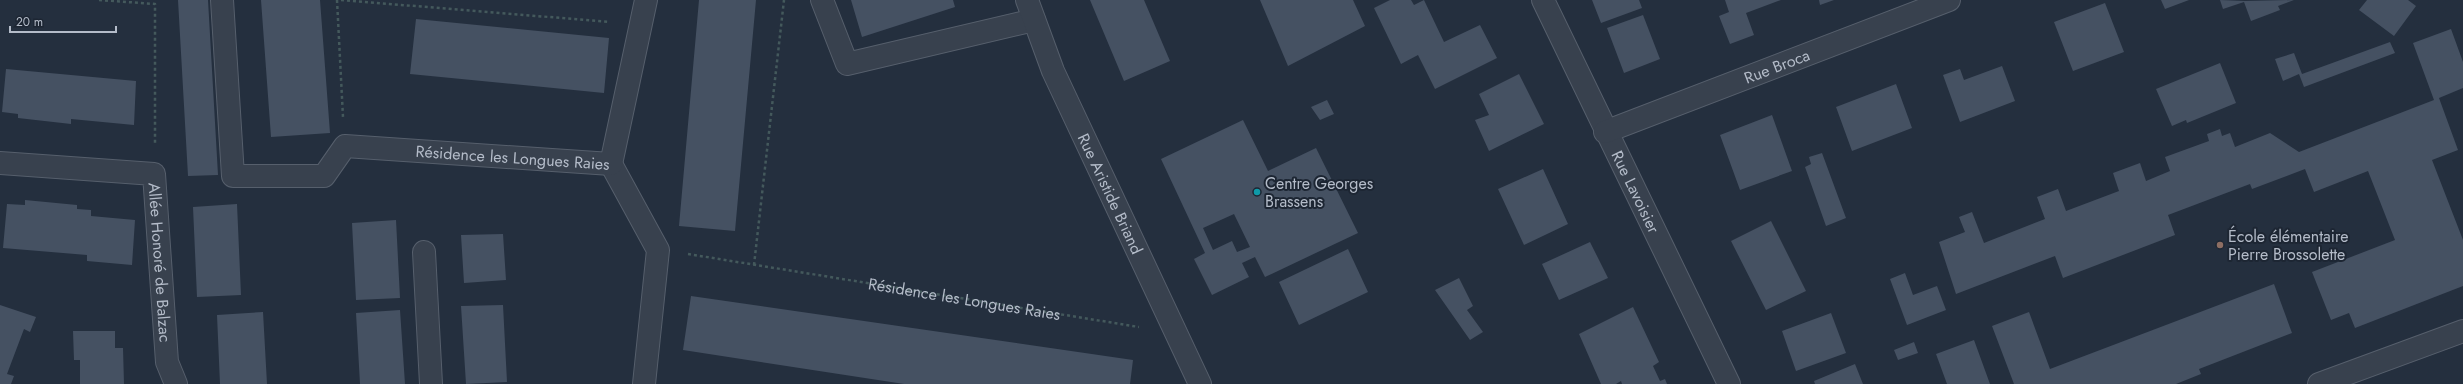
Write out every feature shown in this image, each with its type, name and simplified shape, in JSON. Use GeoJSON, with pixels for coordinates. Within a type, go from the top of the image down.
{"type":"FeatureCollection","features":[{"type":"Feature","properties":{"kind":"street"},"geometry":{"type":"LineString","coordinates":[[222,0],[233,176],[324,176],[345,146]]}},
{"type":"Feature","properties":{"kind":"street","name":"Résidence les Longues Raies"},"geometry":{"type":"LineString","coordinates":[[345,146],[611,164],[646,0]]}},
{"type":"Feature","properties":{"kind":"street"},"geometry":{"type":"LineString","coordinates":[[822,0],[847,64],[1030,10]]}},
{"type":"Feature","properties":{"kind":"street","name":"Rue Lavoisier"},"geometry":{"type":"LineString","coordinates":[[1543,0],[1605,132],[1729,384]]}},
{"type":"Feature","properties":{"kind":"street","name":"Rue Broca"},"geometry":{"type":"LineString","coordinates":[[1605,132],[1949,0]]}},
{"type":"Feature","properties":{"kind":"street","name":"Rue Aristide Briand"},"geometry":{"type":"LineString","coordinates":[[1030,10],[1053,71],[1200,384]]}},
{"type":"Feature","properties":{"kind":"street","name":"Allée Honoré de Balzac"},"geometry":{"type":"LineString","coordinates":[[0,163],[154,174],[167,362],[176,384]]}},
{"type":"Feature","properties":{"kind":"street"},"geometry":{"type":"LineString","coordinates":[[611,164],[658,250],[644,384]]}},
{"type":"Feature","properties":{"kind":"street"},"geometry":{"type":"LineString","coordinates":[[424,252],[431,384]]}},
{"type":"Feature","properties":{"kind":"street"},"geometry":{"type":"LineString","coordinates":[[2319,384],[2463,331]]}},
{"type":"Feature","properties":{"kind":"path"},"geometry":{"type":"LineString","coordinates":[[99,0],[155,4],[154,174]]}},
{"type":"Feature","properties":{"kind":"path"},"geometry":{"type":"LineString","coordinates":[[337,0],[345,146]]}},
{"type":"Feature","properties":{"kind":"path"},"geometry":{"type":"LineString","coordinates":[[341,0],[641,25]]}},
{"type":"Feature","properties":{"kind":"path"},"geometry":{"type":"LineString","coordinates":[[754,265],[784,0]]}},
{"type":"Feature","properties":{"kind":"path","name":"Résidence les Longues Raies"},"geometry":{"type":"LineString","coordinates":[[658,250],[1176,333]]}},
{"type":"Feature","properties":{"kind":"building"},"geometry":{"type":"Polygon","coordinates":[[[178,0],[208,0],[218,175],[188,176],[178,0]]]}},
{"type":"Feature","properties":{"kind":"building"},"geometry":{"type":"Polygon","coordinates":[[[261,0],[320,0],[330,133],[271,137],[261,0]]]}},
{"type":"Feature","properties":{"kind":"building"},"geometry":{"type":"Polygon","coordinates":[[[699,0],[756,0],[735,231],[679,226],[699,0]]]}},
{"type":"Feature","properties":{"kind":"building"},"geometry":{"type":"Polygon","coordinates":[[[851,0],[953,0],[955,7],[862,37],[851,0]]]}},
{"type":"Feature","properties":{"kind":"building"},"geometry":{"type":"Polygon","coordinates":[[[1090,0],[1144,0],[1170,61],[1124,81],[1090,0]]]}},
{"type":"Feature","properties":{"kind":"building"},"geometry":{"type":"Polygon","coordinates":[[[1260,0],[1353,0],[1365,26],[1288,66],[1260,0]]]}},
{"type":"Feature","properties":{"kind":"building"},"geometry":{"type":"Polygon","coordinates":[[[1390,0],[1411,0],[1414,5],[1424,0],[1444,42],[1480,25],[1497,58],[1435,89],[1418,55],[1401,64],[1374,8],[1390,0]]]}},
{"type":"Feature","properties":{"kind":"building"},"geometry":{"type":"Polygon","coordinates":[[[1592,0],[1639,0],[1642,8],[1601,23],[1592,0]]]}},
{"type":"Feature","properties":{"kind":"building"},"geometry":{"type":"Polygon","coordinates":[[[1725,0],[1781,0],[1746,13],[1754,35],[1730,44],[1719,16],[1729,12],[1725,0]]]}},
{"type":"Feature","properties":{"kind":"building"},"geometry":{"type":"Polygon","coordinates":[[[1819,0],[1834,0],[1820,5],[1819,0]]]}},
{"type":"Feature","properties":{"kind":"building"},"geometry":{"type":"Polygon","coordinates":[[[2161,0],[2189,0],[2165,9],[2161,0]]]}},
{"type":"Feature","properties":{"kind":"building"},"geometry":{"type":"Polygon","coordinates":[[[2220,0],[2294,0],[2278,6],[2280,10],[2251,21],[2244,2],[2223,9],[2220,0]]]}},
{"type":"Feature","properties":{"kind":"building"},"geometry":{"type":"Polygon","coordinates":[[[2367,0],[2408,0],[2416,6],[2394,36],[2359,10],[2367,0]]]}},
{"type":"Feature","properties":{"kind":"building"},"geometry":{"type":"Polygon","coordinates":[[[2105,3],[2124,52],[2073,71],[2054,22],[2105,3]]]}},
{"type":"Feature","properties":{"kind":"building"},"geometry":{"type":"Polygon","coordinates":[[[1643,15],[1660,59],[1624,73],[1607,28],[1643,15]]]}},
{"type":"Feature","properties":{"kind":"building"},"geometry":{"type":"Polygon","coordinates":[[[416,19],[609,38],[604,93],[410,74],[416,19]]]}},
{"type":"Feature","properties":{"kind":"building"},"geometry":{"type":"Polygon","coordinates":[[[2451,29],[2463,62],[2463,88],[2439,98],[2458,150],[2432,160],[2463,240],[2463,286],[2355,328],[2349,313],[2331,320],[2312,272],[2395,240],[2368,171],[2314,192],[2305,169],[2252,189],[2250,184],[2168,215],[2175,235],[2063,278],[2055,256],[1956,294],[1939,242],[1965,232],[1959,217],[1972,212],[1984,243],[2045,219],[2037,197],[2058,189],[2066,211],[2119,191],[2113,173],[2140,163],[2146,181],[2170,171],[2165,157],[2209,141],[2207,134],[2220,129],[2222,136],[2230,133],[2235,147],[2270,133],[2299,152],[2434,100],[2413,43],[2451,29]]]}},
{"type":"Feature","properties":{"kind":"building"},"geometry":{"type":"Polygon","coordinates":[[[2390,42],[2395,53],[2304,87],[2299,74],[2283,81],[2275,59],[2294,53],[2302,74],[2390,42]]]}},
{"type":"Feature","properties":{"kind":"building"},"geometry":{"type":"Polygon","coordinates":[[[2220,63],[2236,103],[2187,123],[2186,120],[2172,126],[2156,89],[2220,63]]]}},
{"type":"Feature","properties":{"kind":"building"},"geometry":{"type":"Polygon","coordinates":[[[2002,66],[2015,101],[1960,122],[1943,75],[1960,69],[1964,80],[2002,66]]]}},
{"type":"Feature","properties":{"kind":"building"},"geometry":{"type":"Polygon","coordinates":[[[6,69],[136,81],[134,125],[71,119],[71,124],[18,118],[18,114],[2,112],[6,69]]]}},
{"type":"Feature","properties":{"kind":"building"},"geometry":{"type":"Polygon","coordinates":[[[1519,74],[1544,124],[1489,151],[1475,120],[1489,115],[1479,94],[1519,74]]]}},
{"type":"Feature","properties":{"kind":"building"},"geometry":{"type":"Polygon","coordinates":[[[1896,84],[1912,128],[1852,151],[1836,107],[1896,84]]]}},
{"type":"Feature","properties":{"kind":"building"},"geometry":{"type":"Polygon","coordinates":[[[1327,100],[1334,114],[1320,120],[1311,107],[1327,100]]]}},
{"type":"Feature","properties":{"kind":"building"},"geometry":{"type":"Polygon","coordinates":[[[1772,115],[1792,171],[1740,190],[1720,135],[1772,115]]]}},
{"type":"Feature","properties":{"kind":"building","name":"Centre Georges Brassens"},"geometry":{"type":"Polygon","coordinates":[[[1243,120],[1268,171],[1316,148],[1358,233],[1265,277],[1255,257],[1242,263],[1249,277],[1212,295],[1194,259],[1205,253],[1161,159],[1243,120]],[[1234,214],[1203,228],[1213,250],[1232,241],[1237,252],[1250,247],[1234,214]]]}},
{"type":"Feature","properties":{"kind":"building"},"geometry":{"type":"Polygon","coordinates":[[[1822,153],[1846,218],[1826,226],[1805,167],[1811,164],[1809,157],[1822,153]]]}},
{"type":"Feature","properties":{"kind":"building"},"geometry":{"type":"Polygon","coordinates":[[[1543,169],[1568,224],[1524,245],[1498,189],[1543,169]]]}},
{"type":"Feature","properties":{"kind":"building"},"geometry":{"type":"Polygon","coordinates":[[[25,200],[77,205],[77,209],[91,210],[91,216],[135,220],[132,265],[87,261],[87,255],[3,248],[7,204],[25,205],[25,200]]]}},
{"type":"Feature","properties":{"kind":"building"},"geometry":{"type":"Polygon","coordinates":[[[237,204],[241,295],[197,297],[193,207],[237,204]]]}},
{"type":"Feature","properties":{"kind":"building"},"geometry":{"type":"Polygon","coordinates":[[[396,220],[400,298],[356,300],[352,223],[396,220]]]}},
{"type":"Feature","properties":{"kind":"building"},"geometry":{"type":"Polygon","coordinates":[[[1771,221],[1806,291],[1766,310],[1731,241],[1771,221]]]}},
{"type":"Feature","properties":{"kind":"building"},"geometry":{"type":"Polygon","coordinates":[[[503,234],[506,280],[464,283],[461,235],[503,234]]]}},
{"type":"Feature","properties":{"kind":"building"},"geometry":{"type":"Polygon","coordinates":[[[1590,242],[1608,278],[1559,300],[1542,264],[1590,242]]]}},
{"type":"Feature","properties":{"kind":"building"},"geometry":{"type":"Polygon","coordinates":[[[1348,249],[1368,292],[1299,325],[1279,282],[1348,249]]]}},
{"type":"Feature","properties":{"kind":"building"},"geometry":{"type":"Polygon","coordinates":[[[1905,273],[1913,295],[1937,286],[1946,310],[1907,325],[1890,279],[1905,273]]]}},
{"type":"Feature","properties":{"kind":"building"},"geometry":{"type":"Polygon","coordinates":[[[1459,278],[1473,306],[1467,310],[1483,332],[1470,340],[1435,290],[1459,278]]]}},
{"type":"Feature","properties":{"kind":"building"},"geometry":{"type":"Polygon","coordinates":[[[2274,284],[2292,333],[2199,369],[2201,374],[2176,384],[2014,384],[1992,326],[2029,312],[2050,369],[2274,284]]]}},
{"type":"Feature","properties":{"kind":"building"},"geometry":{"type":"Polygon","coordinates":[[[691,296],[1133,360],[1130,384],[904,384],[683,350],[691,296]]]}},
{"type":"Feature","properties":{"kind":"building"},"geometry":{"type":"Polygon","coordinates":[[[0,305],[36,317],[30,332],[24,329],[7,374],[14,376],[11,384],[0,384],[0,305]]]}},
{"type":"Feature","properties":{"kind":"building"},"geometry":{"type":"Polygon","coordinates":[[[503,305],[507,382],[466,384],[461,306],[503,305]]]}},
{"type":"Feature","properties":{"kind":"building"},"geometry":{"type":"Polygon","coordinates":[[[1633,307],[1659,362],[1653,366],[1660,381],[1665,379],[1667,384],[1622,384],[1621,381],[1616,384],[1601,384],[1579,334],[1633,307]]]}},
{"type":"Feature","properties":{"kind":"building"},"geometry":{"type":"Polygon","coordinates":[[[400,310],[405,384],[360,384],[356,313],[400,310]]]}},
{"type":"Feature","properties":{"kind":"building"},"geometry":{"type":"Polygon","coordinates":[[[263,312],[267,384],[220,384],[217,315],[263,312]]]}},
{"type":"Feature","properties":{"kind":"building"},"geometry":{"type":"Polygon","coordinates":[[[1831,313],[1846,353],[1796,371],[1782,331],[1831,313]]]}},
{"type":"Feature","properties":{"kind":"building"},"geometry":{"type":"Polygon","coordinates":[[[73,331],[115,331],[115,348],[123,348],[124,384],[80,384],[80,360],[74,360],[73,331]]]}},
{"type":"Feature","properties":{"kind":"building"},"geometry":{"type":"Polygon","coordinates":[[[1974,340],[1990,384],[1947,384],[1936,354],[1974,340]]]}},
{"type":"Feature","properties":{"kind":"building"},"geometry":{"type":"Polygon","coordinates":[[[1914,342],[1918,353],[1898,360],[1894,350],[1914,342]]]}},
{"type":"Feature","properties":{"kind":"building"},"geometry":{"type":"Polygon","coordinates":[[[1855,364],[1863,384],[1815,384],[1814,381],[1855,364]]]}},
{"type":"Feature","properties":{"kind":"place","name":"Centre Georges Brassens"},"geometry":{"type":"Point","coordinates":[1257,192]}},
{"type":"Feature","properties":{"kind":"place","name":"École élémentaire Pierre Brossolette"},"geometry":{"type":"Point","coordinates":[2220,245]}}]}
